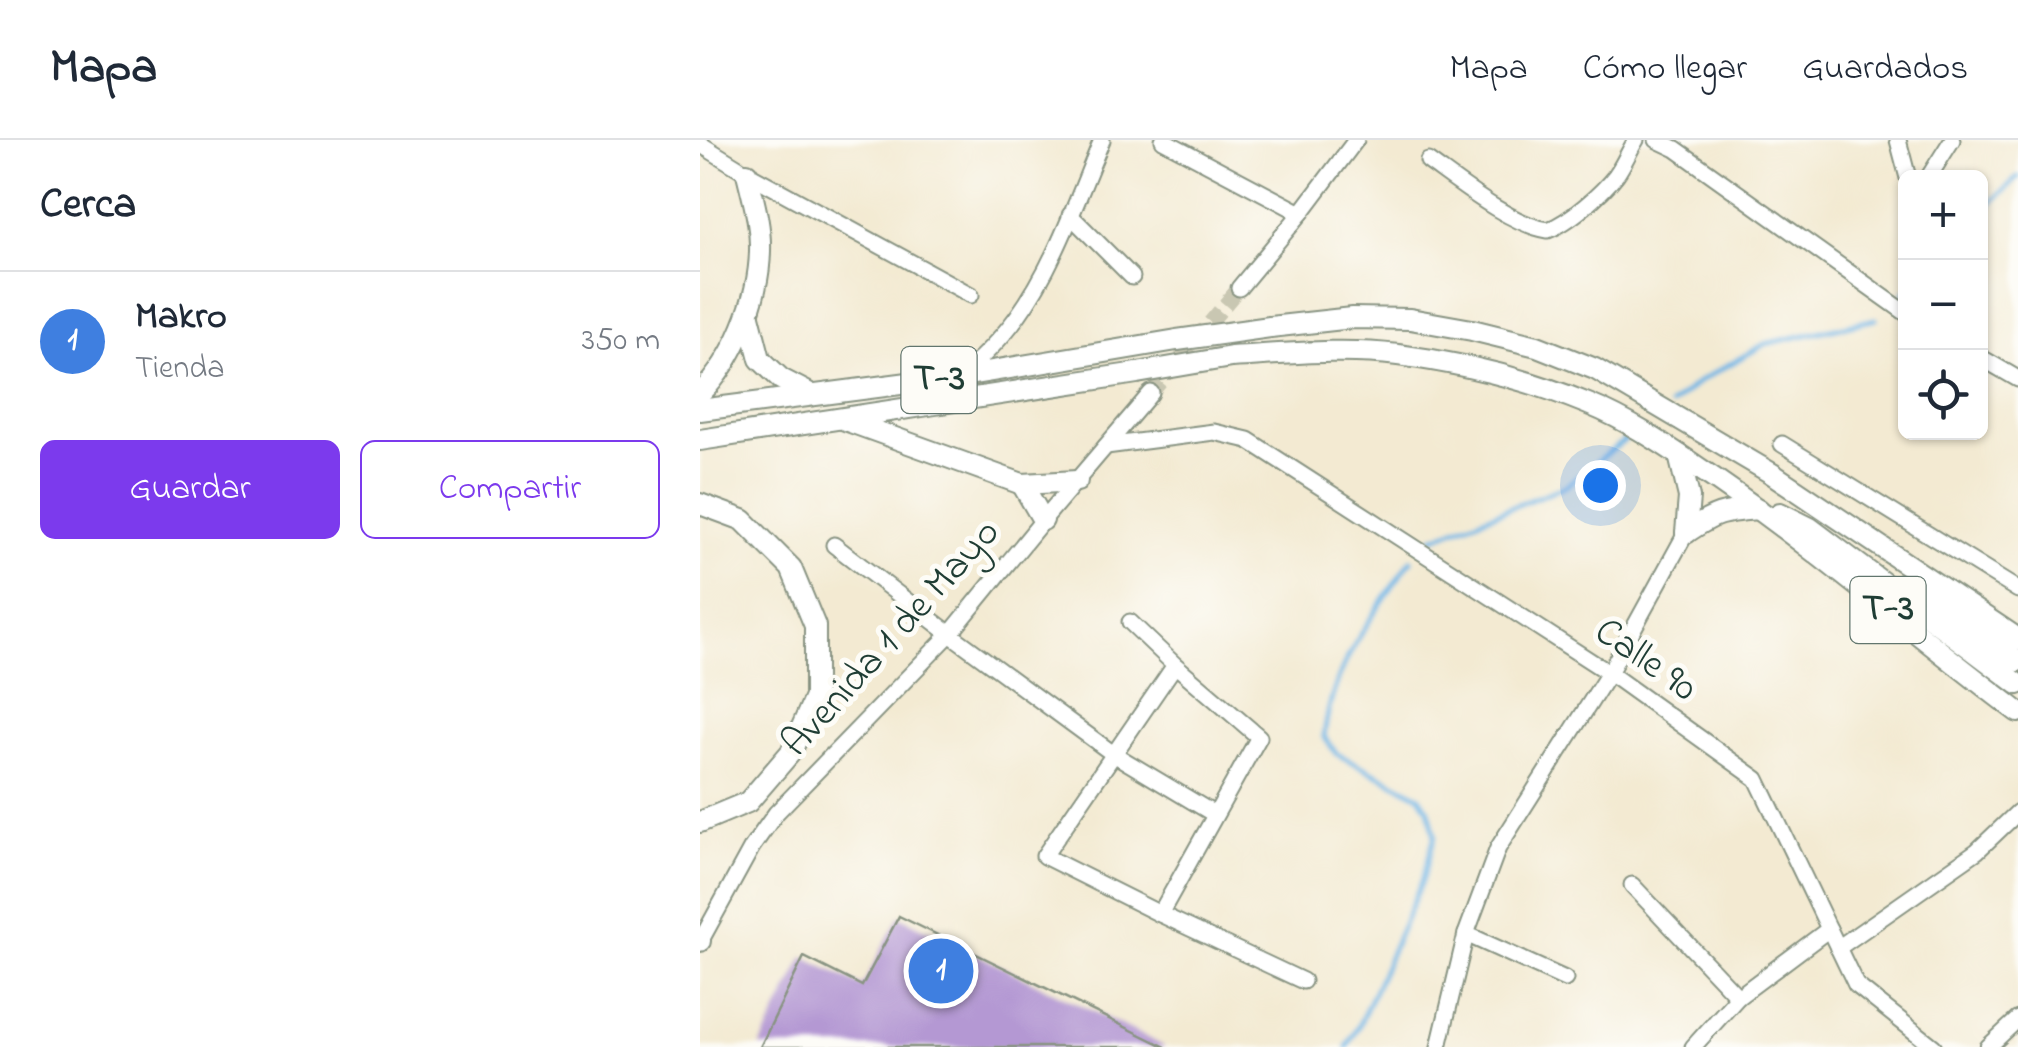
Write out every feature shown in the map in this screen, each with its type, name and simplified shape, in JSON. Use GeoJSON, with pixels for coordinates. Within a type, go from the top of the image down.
{"type":"FeatureCollection","features":[{"type":"Feature","properties":{"kind":"main road"},"geometry":{"type":"LineString","coordinates":[[700,394],[713,381],[749,316],[760,253],[758,219],[746,173]]}},
{"type":"Feature","properties":{"kind":"main road"},"geometry":{"type":"LineString","coordinates":[[749,316],[760,358],[781,379],[814,396]]}},
{"type":"Feature","properties":{"kind":"main road","name":"T-3"},"geometry":{"type":"LineString","coordinates":[[700,410],[962,376],[1270,327],[1352,318],[1410,319],[1537,346],[1594,369],[1771,473],[2018,639]]}},
{"type":"Feature","properties":{"kind":"main road","name":"T-3"},"geometry":{"type":"LineString","coordinates":[[700,440],[1232,358],[1340,351],[1456,364],[1546,388],[1590,404],[1638,429],[1803,542],[2018,712]]}},
{"type":"Feature","properties":{"kind":"main road"},"geometry":{"type":"LineString","coordinates":[[843,419],[1022,484],[1077,481]]}},
{"type":"Feature","properties":{"kind":"main road"},"geometry":{"type":"LineString","coordinates":[[1679,455],[1689,497],[1686,533]]}},
{"type":"Feature","properties":{"kind":"main road"},"geometry":{"type":"LineString","coordinates":[[1720,483],[1810,528],[2018,684]]}},
{"type":"Feature","properties":{"kind":"main road"},"geometry":{"type":"LineString","coordinates":[[1022,484],[1042,520]]}},
{"type":"Feature","properties":{"kind":"main road"},"geometry":{"type":"LineString","coordinates":[[700,504],[743,520],[791,568],[815,626],[815,697],[790,752],[748,802],[700,822]]}},
{"type":"Feature","properties":{"kind":"main road"},"geometry":{"type":"LineString","coordinates":[[1686,533],[1724,512],[1758,509]]}},
{"type":"Feature","properties":{"kind":"main road"},"geometry":{"type":"LineString","coordinates":[[1865,537],[2018,622]]}},
{"type":"Feature","properties":{"kind":"main road"},"geometry":{"type":"LineString","coordinates":[[1865,537],[1962,622],[2018,660]]}},
{"type":"Feature","properties":{"kind":"street"},"geometry":{"type":"LineString","coordinates":[[962,376],[1018,316],[1050,261],[1102,140]]}},
{"type":"Feature","properties":{"kind":"street"},"geometry":{"type":"LineString","coordinates":[[1163,140],[1301,213]]}},
{"type":"Feature","properties":{"kind":"street"},"geometry":{"type":"LineString","coordinates":[[1239,288],[1356,140]]}},
{"type":"Feature","properties":{"kind":"street"},"geometry":{"type":"LineString","coordinates":[[1428,161],[1518,220],[1548,230],[1568,220],[1605,188],[1636,140]]}},
{"type":"Feature","properties":{"kind":"street"},"geometry":{"type":"LineString","coordinates":[[1657,140],[1676,149],[1898,308]]}},
{"type":"Feature","properties":{"kind":"street"},"geometry":{"type":"LineString","coordinates":[[1898,140],[1906,170]]}},
{"type":"Feature","properties":{"kind":"street"},"geometry":{"type":"LineString","coordinates":[[1933,170],[1952,140]]}},
{"type":"Feature","properties":{"kind":"street"},"geometry":{"type":"LineString","coordinates":[[700,144],[971,295]]}},
{"type":"Feature","properties":{"kind":"street"},"geometry":{"type":"LineString","coordinates":[[1070,215],[1132,277]]}},
{"type":"Feature","properties":{"kind":"street"},"geometry":{"type":"LineString","coordinates":[[1988,362],[2018,379]]}},
{"type":"Feature","properties":{"kind":"street","name":"Avenida 1 de Mayo"},"geometry":{"type":"LineString","coordinates":[[700,941],[752,847],[776,813],[950,634],[1151,392]]}},
{"type":"Feature","properties":{"kind":"street","name":"Calle 90"},"geometry":{"type":"LineString","coordinates":[[1106,446],[1214,432],[1248,440],[1609,674],[1757,779],[1856,984],[1934,1047]]}},
{"type":"Feature","properties":{"kind":"street"},"geometry":{"type":"LineString","coordinates":[[1782,444],[2018,590]]}},
{"type":"Feature","properties":{"kind":"street"},"geometry":{"type":"LineString","coordinates":[[1439,1047],[1466,934],[1498,848],[1609,674],[1686,533]]}},
{"type":"Feature","properties":{"kind":"street"},"geometry":{"type":"LineString","coordinates":[[834,545],[1112,754],[1214,814]]}},
{"type":"Feature","properties":{"kind":"street"},"geometry":{"type":"LineString","coordinates":[[1130,622],[1258,737],[1160,914]]}},
{"type":"Feature","properties":{"kind":"street"},"geometry":{"type":"LineString","coordinates":[[1175,664],[1044,856],[1303,981]]}},
{"type":"Feature","properties":{"kind":"street"},"geometry":{"type":"LineString","coordinates":[[1838,948],[1976,851],[2018,812]]}},
{"type":"Feature","properties":{"kind":"street"},"geometry":{"type":"LineString","coordinates":[[1632,885],[1738,997]]}},
{"type":"Feature","properties":{"kind":"street"},"geometry":{"type":"LineString","coordinates":[[1693,1047],[1738,997],[1829,929]]}},
{"type":"Feature","properties":{"kind":"street"},"geometry":{"type":"LineString","coordinates":[[1466,934],[1566,979]]}},
{"type":"Feature","properties":{"kind":"street"},"geometry":{"type":"LineString","coordinates":[[1988,1047],[2018,1019]]}},
{"type":"Feature","properties":{"kind":"building"},"geometry":{"type":"Polygon","coordinates":[[[899,916],[1166,1047],[760,1047],[804,957],[862,986],[899,916]]]}},
{"type":"Feature","properties":{"kind":"waterway"},"geometry":{"type":"LineString","coordinates":[[1988,205],[2018,177]]}},
{"type":"Feature","properties":{"kind":"waterway"},"geometry":{"type":"LineString","coordinates":[[1670,405],[1700,381],[1765,344],[1876,319]]}},
{"type":"Feature","properties":{"kind":"waterway"},"geometry":{"type":"LineString","coordinates":[[1432,538],[1566,486],[1634,433]]}},
{"type":"Feature","properties":{"kind":"waterway"},"geometry":{"type":"LineString","coordinates":[[1347,1047],[1422,881],[1435,836],[1429,810],[1420,796],[1337,754],[1324,737],[1328,711],[1344,664],[1411,560]]}},
{"type":"Feature","properties":{"kind":"tunnel"},"geometry":{"type":"LineString","coordinates":[[1151,393],[1239,288]]}},
{"type":"Feature","properties":{"kind":"place","name":"Makro"},"geometry":{"type":"Point","coordinates":[941,971]}}]}
